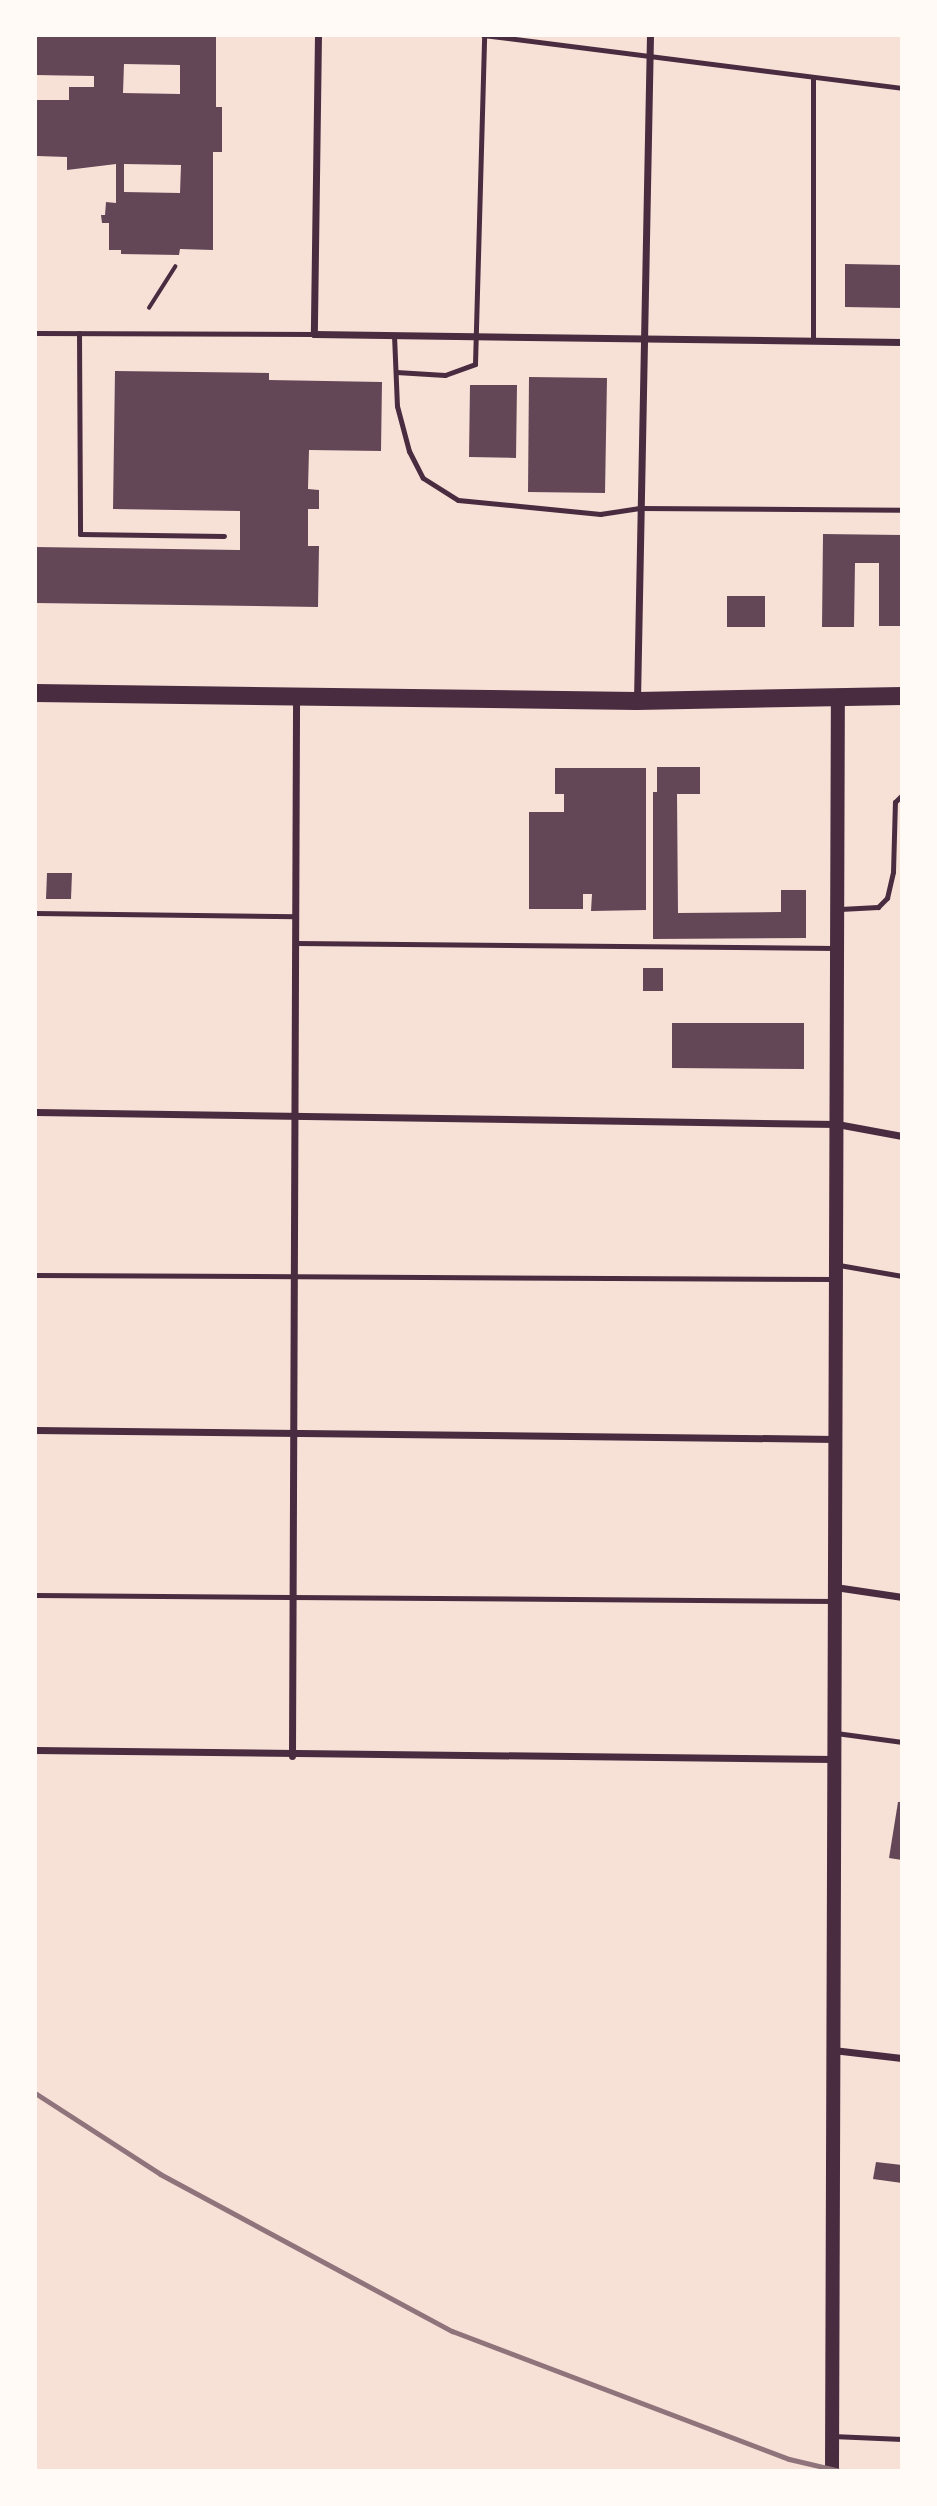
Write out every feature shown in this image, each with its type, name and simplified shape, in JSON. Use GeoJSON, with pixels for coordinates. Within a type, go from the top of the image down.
{"type":"FeatureCollection","features":[{"type":"Feature","properties":{"kind":"main road"},"geometry":{"type":"LineString","coordinates":[[35,693],[637,701],[902,696]]}},
{"type":"Feature","properties":{"kind":"main road"},"geometry":{"type":"LineString","coordinates":[[832,2471],[838,696]]}},
{"type":"Feature","properties":{"kind":"street"},"geometry":{"type":"LineString","coordinates":[[318,35],[314,334],[902,342]]}},
{"type":"Feature","properties":{"kind":"street"},"geometry":{"type":"LineString","coordinates":[[637,701],[650,35]]}},
{"type":"Feature","properties":{"kind":"street"},"geometry":{"type":"LineString","coordinates":[[292,1756],[297,1114],[296,698]]}},
{"type":"Feature","properties":{"kind":"street"},"geometry":{"type":"LineString","coordinates":[[35,1112],[836,1124],[902,1136]]}},
{"type":"Feature","properties":{"kind":"street"},"geometry":{"type":"LineString","coordinates":[[35,1430],[835,1439]]}},
{"type":"Feature","properties":{"kind":"street"},"geometry":{"type":"LineString","coordinates":[[835,1594],[902,1597]]}},
{"type":"Feature","properties":{"kind":"street"},"geometry":{"type":"LineString","coordinates":[[35,1750],[292,1756],[834,1759]]}},
{"type":"Feature","properties":{"kind":"street"},"geometry":{"type":"LineString","coordinates":[[833,2049],[902,2058]]}},
{"type":"Feature","properties":{"kind":"lane"},"geometry":{"type":"LineString","coordinates":[[396,372],[445,375],[467,370],[475,363],[483,35],[902,88]]}},
{"type":"Feature","properties":{"kind":"lane"},"geometry":{"type":"LineString","coordinates":[[813,77],[813,340]]}},
{"type":"Feature","properties":{"kind":"lane"},"geometry":{"type":"LineString","coordinates":[[35,333],[314,334]]}},
{"type":"Feature","properties":{"kind":"lane"},"geometry":{"type":"LineString","coordinates":[[79,333],[80,534],[224,536]]}},
{"type":"Feature","properties":{"kind":"lane"},"geometry":{"type":"LineString","coordinates":[[394,335],[397,406],[409,451],[424,478],[458,500],[600,514],[640,508],[902,510]]}},
{"type":"Feature","properties":{"kind":"lane"},"geometry":{"type":"LineString","coordinates":[[837,909],[878,907],[887,898],[893,872],[895,802],[902,794]]}},
{"type":"Feature","properties":{"kind":"lane"},"geometry":{"type":"LineString","coordinates":[[35,913],[296,916]]}},
{"type":"Feature","properties":{"kind":"lane"},"geometry":{"type":"LineString","coordinates":[[296,943],[837,948]]}},
{"type":"Feature","properties":{"kind":"lane"},"geometry":{"type":"LineString","coordinates":[[35,1275],[836,1272],[902,1276]]}},
{"type":"Feature","properties":{"kind":"lane"},"geometry":{"type":"LineString","coordinates":[[35,1595],[293,1597],[835,1594]]}},
{"type":"Feature","properties":{"kind":"lane"},"geometry":{"type":"LineString","coordinates":[[834,1733],[902,1742]]}},
{"type":"Feature","properties":{"kind":"lane"},"geometry":{"type":"LineString","coordinates":[[832,2436],[902,2439]]}},
{"type":"Feature","properties":{"kind":"path"},"geometry":{"type":"LineString","coordinates":[[149,308],[175,268]]}},
{"type":"Feature","properties":{"kind":"building"},"geometry":{"type":"Polygon","coordinates":[[[35,35],[216,35],[216,107],[222,107],[222,152],[213,152],[213,250],[180,249],[179,255],[121,254],[121,250],[109,250],[109,223],[102,223],[101,215],[105,215],[106,202],[116,203],[116,164],[67,170],[67,157],[37,156],[37,100],[69,100],[69,87],[94,87],[94,76],[35,75],[35,35]],[[124,64],[123,93],[180,94],[180,65],[124,64]],[[124,164],[124,192],[180,193],[181,165],[124,164]]]}},
{"type":"Feature","properties":{"kind":"building"},"geometry":{"type":"Polygon","coordinates":[[[845,264],[902,265],[902,308],[845,307],[845,264]]]}},
{"type":"Feature","properties":{"kind":"building"},"geometry":{"type":"Polygon","coordinates":[[[115,371],[269,373],[269,380],[382,382],[381,451],[309,450],[308,489],[319,490],[319,509],[308,509],[308,546],[319,546],[318,607],[35,603],[35,547],[240,550],[240,511],[113,509],[115,371]]]}},
{"type":"Feature","properties":{"kind":"building"},"geometry":{"type":"Polygon","coordinates":[[[529,377],[607,378],[605,493],[528,492],[529,377]]]}},
{"type":"Feature","properties":{"kind":"building"},"geometry":{"type":"Polygon","coordinates":[[[470,385],[517,385],[516,458],[469,457],[470,385]]]}},
{"type":"Feature","properties":{"kind":"building"},"geometry":{"type":"Polygon","coordinates":[[[823,534],[902,535],[902,626],[879,626],[879,563],[855,563],[854,627],[822,627],[823,534]]]}},
{"type":"Feature","properties":{"kind":"building"},"geometry":{"type":"Polygon","coordinates":[[[727,596],[765,596],[765,627],[727,627],[727,596]]]}},
{"type":"Feature","properties":{"kind":"building"},"geometry":{"type":"Polygon","coordinates":[[[657,767],[700,767],[700,794],[677,794],[678,913],[781,912],[781,890],[806,890],[806,938],[653,939],[653,792],[657,792],[657,767]]]}},
{"type":"Feature","properties":{"kind":"building"},"geometry":{"type":"Polygon","coordinates":[[[555,768],[646,768],[646,910],[591,911],[592,894],[583,894],[583,909],[529,909],[529,812],[564,812],[564,794],[555,794],[555,768]]]}},
{"type":"Feature","properties":{"kind":"building"},"geometry":{"type":"Polygon","coordinates":[[[47,873],[72,873],[71,899],[46,899],[47,873]]]}},
{"type":"Feature","properties":{"kind":"building"},"geometry":{"type":"Polygon","coordinates":[[[643,968],[663,968],[663,991],[643,991],[643,968]]]}},
{"type":"Feature","properties":{"kind":"building"},"geometry":{"type":"Polygon","coordinates":[[[672,1023],[804,1023],[804,1069],[672,1068],[672,1023]]]}},
{"type":"Feature","properties":{"kind":"building"},"geometry":{"type":"Polygon","coordinates":[[[898,1802],[902,1802],[902,1860],[889,1858],[898,1802]]]}},
{"type":"Feature","properties":{"kind":"building"},"geometry":{"type":"Polygon","coordinates":[[[876,2162],[902,2165],[902,2183],[873,2179],[876,2162]]]}},
{"type":"Feature","properties":{"kind":"railway"},"geometry":{"type":"LineString","coordinates":[[35,2093],[160,2174],[452,2331],[789,2459],[840,2471]]}}]}
